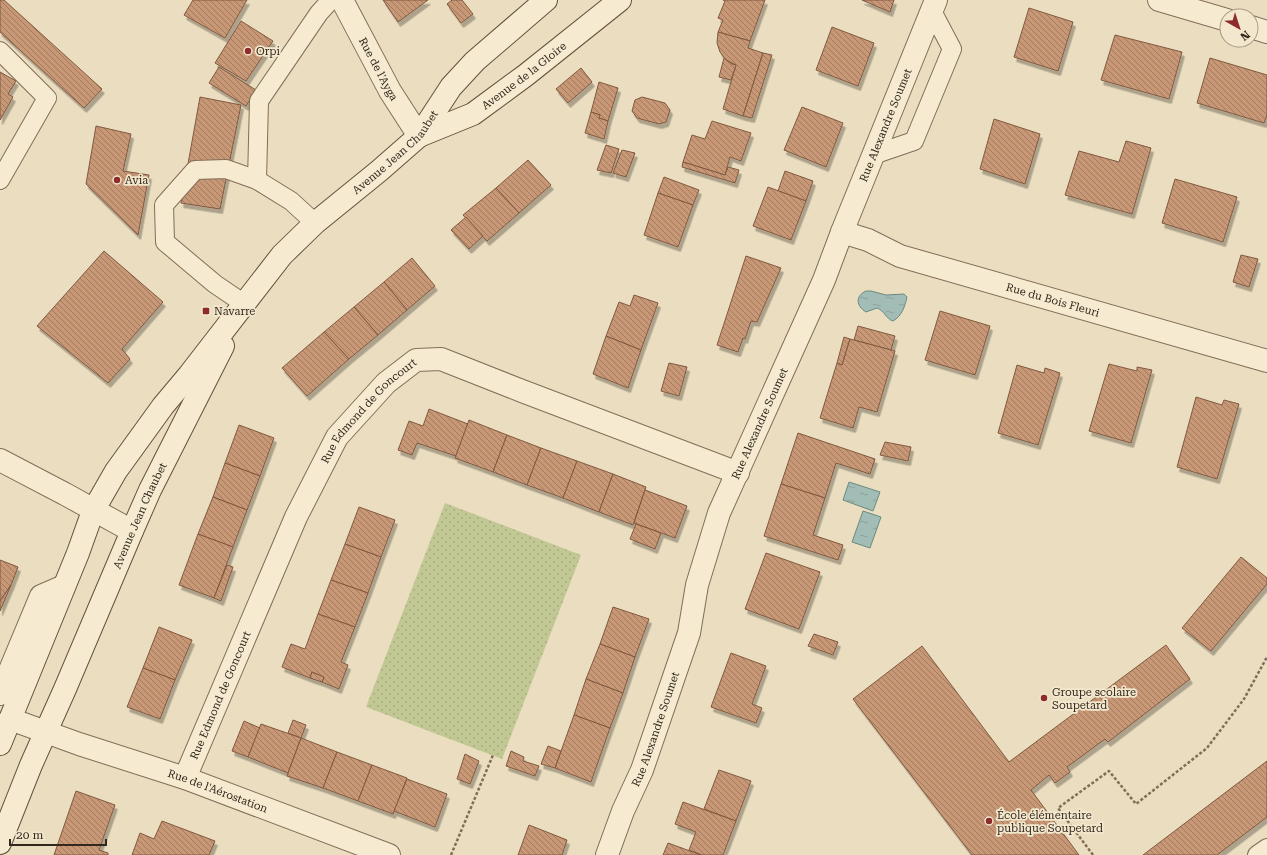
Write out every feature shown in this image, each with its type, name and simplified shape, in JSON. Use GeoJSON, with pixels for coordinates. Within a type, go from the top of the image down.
{"type":"FeatureCollection","features":[{"type":"Feature","properties":{"kind":"street","name":"Rue de l'Ayga"},"geometry":{"type":"LineString","coordinates":[[342,0],[390,91],[419,136]]}},
{"type":"Feature","properties":{"kind":"street","name":"Avenue Jean Chaubet"},"geometry":{"type":"LineString","coordinates":[[0,744],[93,511],[116,471],[163,406],[282,255],[315,223],[377,173],[419,136],[451,87],[475,61],[546,0]]}},
{"type":"Feature","properties":{"kind":"street","name":"Avenue de la Gloire"},"geometry":{"type":"LineString","coordinates":[[419,136],[473,114],[526,75],[620,0]]}},
{"type":"Feature","properties":{"kind":"street"},"geometry":{"type":"LineString","coordinates":[[1159,0],[1219,18]]}},
{"type":"Feature","properties":{"kind":"street","name":"Rue Alexandre Soumet"},"geometry":{"type":"LineString","coordinates":[[607,855],[623,811],[642,770],[689,633],[697,585],[720,513],[824,280],[934,6]]}},
{"type":"Feature","properties":{"kind":"street","name":"Rue du Bois Fleuri"},"geometry":{"type":"LineString","coordinates":[[842,232],[868,240],[900,256],[1267,361]]}},
{"type":"Feature","properties":{"kind":"street","name":"Avenue Jean Chaubet"},"geometry":{"type":"LineString","coordinates":[[0,843],[31,765],[150,490],[243,303]]}},
{"type":"Feature","properties":{"kind":"street","name":"Rue Edmond de Goncourt"},"geometry":{"type":"LineString","coordinates":[[185,778],[296,517],[337,437],[386,383],[416,360],[441,359],[738,473]]}},
{"type":"Feature","properties":{"kind":"street"},"geometry":{"type":"LineString","coordinates":[[0,460],[132,531]]}},
{"type":"Feature","properties":{"kind":"street"},"geometry":{"type":"LineString","coordinates":[[0,694],[41,596],[64,586]]}},
{"type":"Feature","properties":{"kind":"street"},"geometry":{"type":"LineString","coordinates":[[10,719],[46,733]]}},
{"type":"Feature","properties":{"kind":"street","name":"Rue de l'Aérostation"},"geometry":{"type":"LineString","coordinates":[[46,733],[185,778],[388,855]]}},
{"type":"Feature","properties":{"kind":"lane"},"geometry":{"type":"LineString","coordinates":[[257,180],[259,100],[319,13],[331,0]]}},
{"type":"Feature","properties":{"kind":"lane"},"geometry":{"type":"LineString","coordinates":[[873,155],[914,141],[952,49],[934,6]]}},
{"type":"Feature","properties":{"kind":"lane"},"geometry":{"type":"LineString","coordinates":[[0,52],[47,98],[0,180]]}},
{"type":"Feature","properties":{"kind":"lane"},"geometry":{"type":"LineString","coordinates":[[243,303],[215,284],[165,242],[164,205],[196,170],[226,169],[257,180],[291,201],[315,223]]}},
{"type":"Feature","properties":{"kind":"lane"},"geometry":{"type":"LineString","coordinates":[[1257,855],[1267,848]]}},
{"type":"Feature","properties":{"kind":"path"},"geometry":{"type":"LineString","coordinates":[[1094,855],[1058,808],[1109,771],[1136,804],[1207,748],[1244,699],[1267,657]]}},
{"type":"Feature","properties":{"kind":"path"},"geometry":{"type":"LineString","coordinates":[[451,855],[493,756]]}},
{"type":"Feature","properties":{"kind":"green space"},"geometry":{"type":"Polygon","coordinates":[[[445,503],[581,555],[502,759],[366,707],[445,503]]]}},
{"type":"Feature","properties":{"kind":"water"},"geometry":{"type":"Polygon","coordinates":[[[866,291],[886,295],[904,294],[907,297],[901,314],[893,321],[877,308],[866,312],[860,307],[858,301],[862,293],[866,291]]]}},
{"type":"Feature","properties":{"kind":"water"},"geometry":{"type":"Polygon","coordinates":[[[849,482],[880,492],[873,511],[843,500],[849,482]]]}},
{"type":"Feature","properties":{"kind":"water"},"geometry":{"type":"Polygon","coordinates":[[[863,511],[881,517],[870,548],[852,542],[863,511]]]}},
{"type":"Feature","properties":{"kind":"building"},"geometry":{"type":"Polygon","coordinates":[[[0,0],[4,0],[102,89],[84,108],[0,32],[0,0]]]}},
{"type":"Feature","properties":{"kind":"building"},"geometry":{"type":"Polygon","coordinates":[[[193,0],[247,0],[225,38],[184,15],[193,0]]]}},
{"type":"Feature","properties":{"kind":"building"},"geometry":{"type":"Polygon","coordinates":[[[383,0],[428,0],[398,22],[383,0]]]}},
{"type":"Feature","properties":{"kind":"building"},"geometry":{"type":"Polygon","coordinates":[[[452,0],[462,0],[473,14],[461,23],[447,4],[452,0]]]}},
{"type":"Feature","properties":{"kind":"building"},"geometry":{"type":"Polygon","coordinates":[[[723,0],[765,0],[750,41],[718,32],[723,20],[718,18],[725,1],[723,0]]]}},
{"type":"Feature","properties":{"kind":"building"},"geometry":{"type":"Polygon","coordinates":[[[862,0],[894,0],[890,12],[862,0]]]}},
{"type":"Feature","properties":{"kind":"building"},"geometry":{"type":"Polygon","coordinates":[[[1029,8],[1073,22],[1058,71],[1014,57],[1029,8]]]}},
{"type":"Feature","properties":{"kind":"building"},"geometry":{"type":"Polygon","coordinates":[[[241,21],[273,41],[246,81],[215,63],[241,21]]]}},
{"type":"Feature","properties":{"kind":"building"},"geometry":{"type":"Polygon","coordinates":[[[832,27],[874,43],[858,86],[816,70],[832,27]]]}},
{"type":"Feature","properties":{"kind":"building"},"geometry":{"type":"Polygon","coordinates":[[[718,32],[750,41],[748,48],[763,53],[743,116],[723,109],[736,65],[726,60],[720,52],[717,43],[718,32]]]}},
{"type":"Feature","properties":{"kind":"building"},"geometry":{"type":"Polygon","coordinates":[[[1115,35],[1182,52],[1169,99],[1101,80],[1115,35]]]}},
{"type":"Feature","properties":{"kind":"building"},"geometry":{"type":"Polygon","coordinates":[[[763,53],[772,55],[752,118],[743,116],[763,53]]]}},
{"type":"Feature","properties":{"kind":"building"},"geometry":{"type":"Polygon","coordinates":[[[724,58],[736,65],[731,80],[719,77],[724,58]]]}},
{"type":"Feature","properties":{"kind":"building"},"geometry":{"type":"Polygon","coordinates":[[[1210,58],[1267,75],[1267,115],[1264,123],[1197,103],[1210,58]]]}},
{"type":"Feature","properties":{"kind":"building"},"geometry":{"type":"Polygon","coordinates":[[[219,67],[256,90],[246,106],[209,83],[219,67]]]}},
{"type":"Feature","properties":{"kind":"building"},"geometry":{"type":"Polygon","coordinates":[[[581,68],[592,82],[568,103],[556,89],[581,68]]]}},
{"type":"Feature","properties":{"kind":"building"},"geometry":{"type":"Polygon","coordinates":[[[0,72],[16,81],[8,94],[13,97],[0,120],[0,72]]]}},
{"type":"Feature","properties":{"kind":"building"},"geometry":{"type":"Polygon","coordinates":[[[599,82],[618,88],[608,121],[599,118],[600,115],[591,112],[599,82]]]}},
{"type":"Feature","properties":{"kind":"building"},"geometry":{"type":"Polygon","coordinates":[[[200,97],[241,105],[220,209],[181,203],[200,97]]]}},
{"type":"Feature","properties":{"kind":"building"},"geometry":{"type":"Polygon","coordinates":[[[642,97],[665,103],[670,110],[666,122],[659,124],[637,118],[632,111],[635,100],[642,97]]]}},
{"type":"Feature","properties":{"kind":"building"},"geometry":{"type":"Polygon","coordinates":[[[802,107],[843,123],[826,167],[784,150],[802,107]]]}},
{"type":"Feature","properties":{"kind":"building"},"geometry":{"type":"Polygon","coordinates":[[[591,112],[600,115],[599,118],[608,121],[604,139],[585,133],[591,112]]]}},
{"type":"Feature","properties":{"kind":"building"},"geometry":{"type":"Polygon","coordinates":[[[994,119],[1040,134],[1025,184],[980,169],[994,119]]]}},
{"type":"Feature","properties":{"kind":"building"},"geometry":{"type":"Polygon","coordinates":[[[712,121],[751,133],[741,161],[730,157],[725,175],[683,162],[692,135],[705,139],[712,121]]]}},
{"type":"Feature","properties":{"kind":"building","name":"Avia"},"geometry":{"type":"Polygon","coordinates":[[[96,126],[131,134],[123,171],[149,175],[138,235],[86,184],[96,126]]]}},
{"type":"Feature","properties":{"kind":"building"},"geometry":{"type":"Polygon","coordinates":[[[1126,141],[1151,148],[1132,214],[1065,195],[1079,151],[1119,162],[1126,141]]]}},
{"type":"Feature","properties":{"kind":"building"},"geometry":{"type":"Polygon","coordinates":[[[606,145],[619,149],[611,173],[597,170],[606,145]]]}},
{"type":"Feature","properties":{"kind":"building"},"geometry":{"type":"Polygon","coordinates":[[[622,150],[635,153],[626,177],[613,173],[622,150]]]}},
{"type":"Feature","properties":{"kind":"building"},"geometry":{"type":"Polygon","coordinates":[[[528,160],[551,185],[519,213],[496,188],[528,160]]]}},
{"type":"Feature","properties":{"kind":"building"},"geometry":{"type":"Polygon","coordinates":[[[683,162],[725,175],[728,167],[739,170],[735,183],[682,167],[683,162]]]}},
{"type":"Feature","properties":{"kind":"building"},"geometry":{"type":"Polygon","coordinates":[[[785,171],[813,181],[806,201],[778,191],[785,171]]]}},
{"type":"Feature","properties":{"kind":"building"},"geometry":{"type":"Polygon","coordinates":[[[664,177],[699,190],[693,205],[658,193],[664,177]]]}},
{"type":"Feature","properties":{"kind":"building"},"geometry":{"type":"Polygon","coordinates":[[[1175,179],[1237,197],[1223,242],[1162,223],[1175,179]]]}},
{"type":"Feature","properties":{"kind":"building"},"geometry":{"type":"Polygon","coordinates":[[[768,187],[806,201],[791,240],[753,226],[768,187]]]}},
{"type":"Feature","properties":{"kind":"building"},"geometry":{"type":"Polygon","coordinates":[[[496,188],[519,213],[487,241],[463,215],[496,188]]]}},
{"type":"Feature","properties":{"kind":"building"},"geometry":{"type":"Polygon","coordinates":[[[658,193],[693,205],[678,247],[644,235],[658,193]]]}},
{"type":"Feature","properties":{"kind":"building"},"geometry":{"type":"Polygon","coordinates":[[[466,217],[483,236],[469,249],[451,230],[466,217]]]}},
{"type":"Feature","properties":{"kind":"building"},"geometry":{"type":"Polygon","coordinates":[[[104,251],[163,302],[122,349],[130,359],[108,383],[37,326],[104,251]]]}},
{"type":"Feature","properties":{"kind":"building"},"geometry":{"type":"Polygon","coordinates":[[[1241,255],[1258,259],[1249,287],[1233,282],[1241,255]]]}},
{"type":"Feature","properties":{"kind":"building"},"geometry":{"type":"Polygon","coordinates":[[[746,256],[781,268],[757,322],[751,321],[745,339],[743,338],[738,352],[717,345],[746,256]]]}},
{"type":"Feature","properties":{"kind":"building"},"geometry":{"type":"Polygon","coordinates":[[[412,258],[435,286],[407,310],[384,282],[412,258]]]}},
{"type":"Feature","properties":{"kind":"building"},"geometry":{"type":"Polygon","coordinates":[[[384,282],[407,310],[378,335],[354,307],[384,282]]]}},
{"type":"Feature","properties":{"kind":"building"},"geometry":{"type":"Polygon","coordinates":[[[634,295],[658,303],[641,350],[606,336],[619,302],[630,306],[634,295]]]}},
{"type":"Feature","properties":{"kind":"building"},"geometry":{"type":"Polygon","coordinates":[[[354,307],[378,335],[349,359],[324,332],[354,307]]]}},
{"type":"Feature","properties":{"kind":"building"},"geometry":{"type":"Polygon","coordinates":[[[940,311],[990,326],[975,375],[925,360],[940,311]]]}},
{"type":"Feature","properties":{"kind":"building"},"geometry":{"type":"Polygon","coordinates":[[[858,326],[895,336],[891,350],[854,340],[858,326]]]}},
{"type":"Feature","properties":{"kind":"building"},"geometry":{"type":"Polygon","coordinates":[[[324,332],[349,359],[307,396],[282,368],[324,332]]]}},
{"type":"Feature","properties":{"kind":"building"},"geometry":{"type":"Polygon","coordinates":[[[606,336],[641,350],[628,388],[593,374],[606,336]]]}},
{"type":"Feature","properties":{"kind":"building"},"geometry":{"type":"Polygon","coordinates":[[[844,337],[850,339],[842,365],[837,363],[844,337]]]}},
{"type":"Feature","properties":{"kind":"building"},"geometry":{"type":"Polygon","coordinates":[[[850,339],[895,351],[877,412],[859,407],[853,428],[820,418],[837,363],[842,365],[850,339]]]}},
{"type":"Feature","properties":{"kind":"building"},"geometry":{"type":"Polygon","coordinates":[[[669,363],[687,367],[679,396],[661,391],[669,363]]]}},
{"type":"Feature","properties":{"kind":"building"},"geometry":{"type":"Polygon","coordinates":[[[1109,364],[1137,371],[1137,367],[1152,370],[1131,443],[1089,431],[1109,364]]]}},
{"type":"Feature","properties":{"kind":"building"},"geometry":{"type":"Polygon","coordinates":[[[1017,365],[1044,373],[1045,368],[1060,373],[1038,445],[998,433],[1017,365]]]}},
{"type":"Feature","properties":{"kind":"building"},"geometry":{"type":"Polygon","coordinates":[[[1196,397],[1222,405],[1224,400],[1239,404],[1217,479],[1177,467],[1196,397]]]}},
{"type":"Feature","properties":{"kind":"building"},"geometry":{"type":"Polygon","coordinates":[[[429,409],[468,424],[456,456],[417,443],[412,455],[398,450],[409,421],[423,426],[429,409]]]}},
{"type":"Feature","properties":{"kind":"building"},"geometry":{"type":"Polygon","coordinates":[[[469,420],[507,435],[493,472],[455,458],[469,420]]]}},
{"type":"Feature","properties":{"kind":"building"},"geometry":{"type":"Polygon","coordinates":[[[239,425],[274,438],[260,476],[225,463],[239,425]]]}},
{"type":"Feature","properties":{"kind":"building"},"geometry":{"type":"Polygon","coordinates":[[[798,433],[875,459],[870,474],[836,463],[825,498],[781,484],[798,433]]]}},
{"type":"Feature","properties":{"kind":"building"},"geometry":{"type":"Polygon","coordinates":[[[507,435],[541,448],[527,485],[493,472],[507,435]]]}},
{"type":"Feature","properties":{"kind":"building"},"geometry":{"type":"Polygon","coordinates":[[[885,442],[911,447],[908,461],[880,455],[885,442]]]}},
{"type":"Feature","properties":{"kind":"building"},"geometry":{"type":"Polygon","coordinates":[[[541,448],[577,461],[563,498],[527,485],[541,448]]]}},
{"type":"Feature","properties":{"kind":"building"},"geometry":{"type":"Polygon","coordinates":[[[577,461],[613,474],[599,512],[563,498],[577,461]]]}},
{"type":"Feature","properties":{"kind":"building"},"geometry":{"type":"Polygon","coordinates":[[[225,463],[260,476],[247,510],[213,497],[225,463]]]}},
{"type":"Feature","properties":{"kind":"building"},"geometry":{"type":"Polygon","coordinates":[[[613,474],[646,487],[633,525],[599,512],[613,474]]]}},
{"type":"Feature","properties":{"kind":"building"},"geometry":{"type":"Polygon","coordinates":[[[781,484],[825,498],[813,535],[843,545],[838,560],[764,536],[781,484]]]}},
{"type":"Feature","properties":{"kind":"building"},"geometry":{"type":"Polygon","coordinates":[[[645,490],[687,506],[675,538],[634,523],[645,490]]]}},
{"type":"Feature","properties":{"kind":"building"},"geometry":{"type":"Polygon","coordinates":[[[213,497],[247,510],[233,547],[198,534],[213,497]]]}},
{"type":"Feature","properties":{"kind":"building"},"geometry":{"type":"Polygon","coordinates":[[[359,507],[395,520],[381,557],[345,544],[359,507]]]}},
{"type":"Feature","properties":{"kind":"building"},"geometry":{"type":"Polygon","coordinates":[[[636,524],[661,533],[655,549],[630,539],[636,524]]]}},
{"type":"Feature","properties":{"kind":"building"},"geometry":{"type":"Polygon","coordinates":[[[198,534],[233,547],[214,598],[179,585],[198,534]]]}},
{"type":"Feature","properties":{"kind":"building"},"geometry":{"type":"Polygon","coordinates":[[[345,544],[381,557],[368,593],[331,580],[345,544]]]}},
{"type":"Feature","properties":{"kind":"building"},"geometry":{"type":"Polygon","coordinates":[[[766,553],[820,572],[799,629],[745,609],[766,553]]]}},
{"type":"Feature","properties":{"kind":"building"},"geometry":{"type":"Polygon","coordinates":[[[1241,557],[1267,578],[1267,584],[1211,651],[1182,628],[1241,557]]]}},
{"type":"Feature","properties":{"kind":"building"},"geometry":{"type":"Polygon","coordinates":[[[0,560],[18,567],[11,585],[0,601],[0,560]]]}},
{"type":"Feature","properties":{"kind":"building"},"geometry":{"type":"Polygon","coordinates":[[[227,565],[233,567],[221,601],[214,598],[227,565]]]}},
{"type":"Feature","properties":{"kind":"building"},"geometry":{"type":"Polygon","coordinates":[[[331,580],[368,593],[355,627],[318,614],[331,580]]]}},
{"type":"Feature","properties":{"kind":"building"},"geometry":{"type":"Polygon","coordinates":[[[11,585],[0,611],[0,601],[11,585]]]}},
{"type":"Feature","properties":{"kind":"building"},"geometry":{"type":"Polygon","coordinates":[[[613,607],[649,619],[635,657],[600,644],[613,607]]]}},
{"type":"Feature","properties":{"kind":"building"},"geometry":{"type":"Polygon","coordinates":[[[318,614],[355,627],[341,662],[348,665],[339,689],[322,682],[324,677],[312,672],[310,678],[282,667],[291,644],[305,649],[318,614]]]}},
{"type":"Feature","properties":{"kind":"building"},"geometry":{"type":"Polygon","coordinates":[[[159,627],[192,640],[175,680],[143,668],[159,627]]]}},
{"type":"Feature","properties":{"kind":"building"},"geometry":{"type":"Polygon","coordinates":[[[814,634],[838,642],[833,655],[808,646],[814,634]]]}},
{"type":"Feature","properties":{"kind":"building"},"geometry":{"type":"Polygon","coordinates":[[[600,644],[635,657],[623,693],[586,679],[600,644]]]}},
{"type":"Feature","properties":{"kind":"building"},"geometry":{"type":"Polygon","coordinates":[[[1166,645],[1190,679],[1108,742],[1105,739],[1067,767],[1070,772],[1055,783],[1049,775],[1031,790],[1079,855],[972,855],[853,699],[922,646],[1009,762],[1166,645]]]}},
{"type":"Feature","properties":{"kind":"building"},"geometry":{"type":"Polygon","coordinates":[[[731,653],[766,666],[752,704],[762,708],[756,723],[711,707],[731,653]]]}},
{"type":"Feature","properties":{"kind":"building"},"geometry":{"type":"Polygon","coordinates":[[[143,668],[175,680],[160,719],[127,707],[143,668]]]}},
{"type":"Feature","properties":{"kind":"building"},"geometry":{"type":"Polygon","coordinates":[[[312,672],[324,677],[322,682],[310,678],[312,672]]]}},
{"type":"Feature","properties":{"kind":"building"},"geometry":{"type":"Polygon","coordinates":[[[586,679],[623,693],[610,728],[574,715],[586,679]]]}},
{"type":"Feature","properties":{"kind":"building"},"geometry":{"type":"Polygon","coordinates":[[[574,715],[610,728],[591,782],[555,768],[574,715]]]}},
{"type":"Feature","properties":{"kind":"building"},"geometry":{"type":"Polygon","coordinates":[[[293,720],[306,725],[301,738],[288,733],[293,720]]]}},
{"type":"Feature","properties":{"kind":"building"},"geometry":{"type":"Polygon","coordinates":[[[244,721],[260,728],[248,757],[232,751],[244,721]]]}},
{"type":"Feature","properties":{"kind":"building"},"geometry":{"type":"Polygon","coordinates":[[[261,724],[301,738],[288,773],[248,757],[261,724]]]}},
{"type":"Feature","properties":{"kind":"building"},"geometry":{"type":"Polygon","coordinates":[[[301,738],[337,752],[323,788],[287,776],[301,738]]]}},
{"type":"Feature","properties":{"kind":"building"},"geometry":{"type":"Polygon","coordinates":[[[548,746],[561,751],[555,768],[541,764],[548,746]]]}},
{"type":"Feature","properties":{"kind":"building"},"geometry":{"type":"Polygon","coordinates":[[[511,751],[524,757],[523,761],[539,766],[535,776],[506,766],[511,751]]]}},
{"type":"Feature","properties":{"kind":"building"},"geometry":{"type":"Polygon","coordinates":[[[337,752],[372,765],[358,801],[323,788],[337,752]]]}},
{"type":"Feature","properties":{"kind":"building"},"geometry":{"type":"Polygon","coordinates":[[[465,754],[479,761],[470,784],[457,779],[465,754]]]}},
{"type":"Feature","properties":{"kind":"building"},"geometry":{"type":"Polygon","coordinates":[[[1267,761],[1267,817],[1217,855],[1143,855],[1267,761]]]}},
{"type":"Feature","properties":{"kind":"building"},"geometry":{"type":"Polygon","coordinates":[[[372,765],[407,778],[393,814],[358,801],[372,765]]]}},
{"type":"Feature","properties":{"kind":"building"},"geometry":{"type":"Polygon","coordinates":[[[719,770],[751,781],[736,821],[704,809],[719,770]]]}},
{"type":"Feature","properties":{"kind":"building"},"geometry":{"type":"Polygon","coordinates":[[[407,779],[447,794],[435,827],[394,811],[407,779]]]}},
{"type":"Feature","properties":{"kind":"building"},"geometry":{"type":"Polygon","coordinates":[[[76,791],[115,805],[99,850],[108,853],[108,855],[54,855],[76,791]]]}},
{"type":"Feature","properties":{"kind":"building"},"geometry":{"type":"Polygon","coordinates":[[[683,802],[736,821],[723,855],[702,855],[689,850],[696,832],[675,824],[683,802]]]}},
{"type":"Feature","properties":{"kind":"building"},"geometry":{"type":"Polygon","coordinates":[[[162,821],[215,841],[209,855],[132,855],[140,833],[154,839],[162,821]]]}},
{"type":"Feature","properties":{"kind":"building"},"geometry":{"type":"Polygon","coordinates":[[[529,825],[567,840],[562,855],[518,855],[529,825]]]}},
{"type":"Feature","properties":{"kind":"building"},"geometry":{"type":"Polygon","coordinates":[[[668,843],[701,855],[663,855],[668,843]]]}},
{"type":"Feature","properties":{"kind":"place","name":"Orpi"},"geometry":{"type":"Point","coordinates":[248,51]}},
{"type":"Feature","properties":{"kind":"place","name":"Avia"},"geometry":{"type":"Point","coordinates":[117,180]}},
{"type":"Feature","properties":{"kind":"place","name":"Navarre"},"geometry":{"type":"Point","coordinates":[206,311]}},
{"type":"Feature","properties":{"kind":"place","name":"Groupe scolaire Soupetard"},"geometry":{"type":"Point","coordinates":[1044,698]}},
{"type":"Feature","properties":{"kind":"place","name":"École élémentaire publique Soupetard"},"geometry":{"type":"Point","coordinates":[989,821]}}]}
